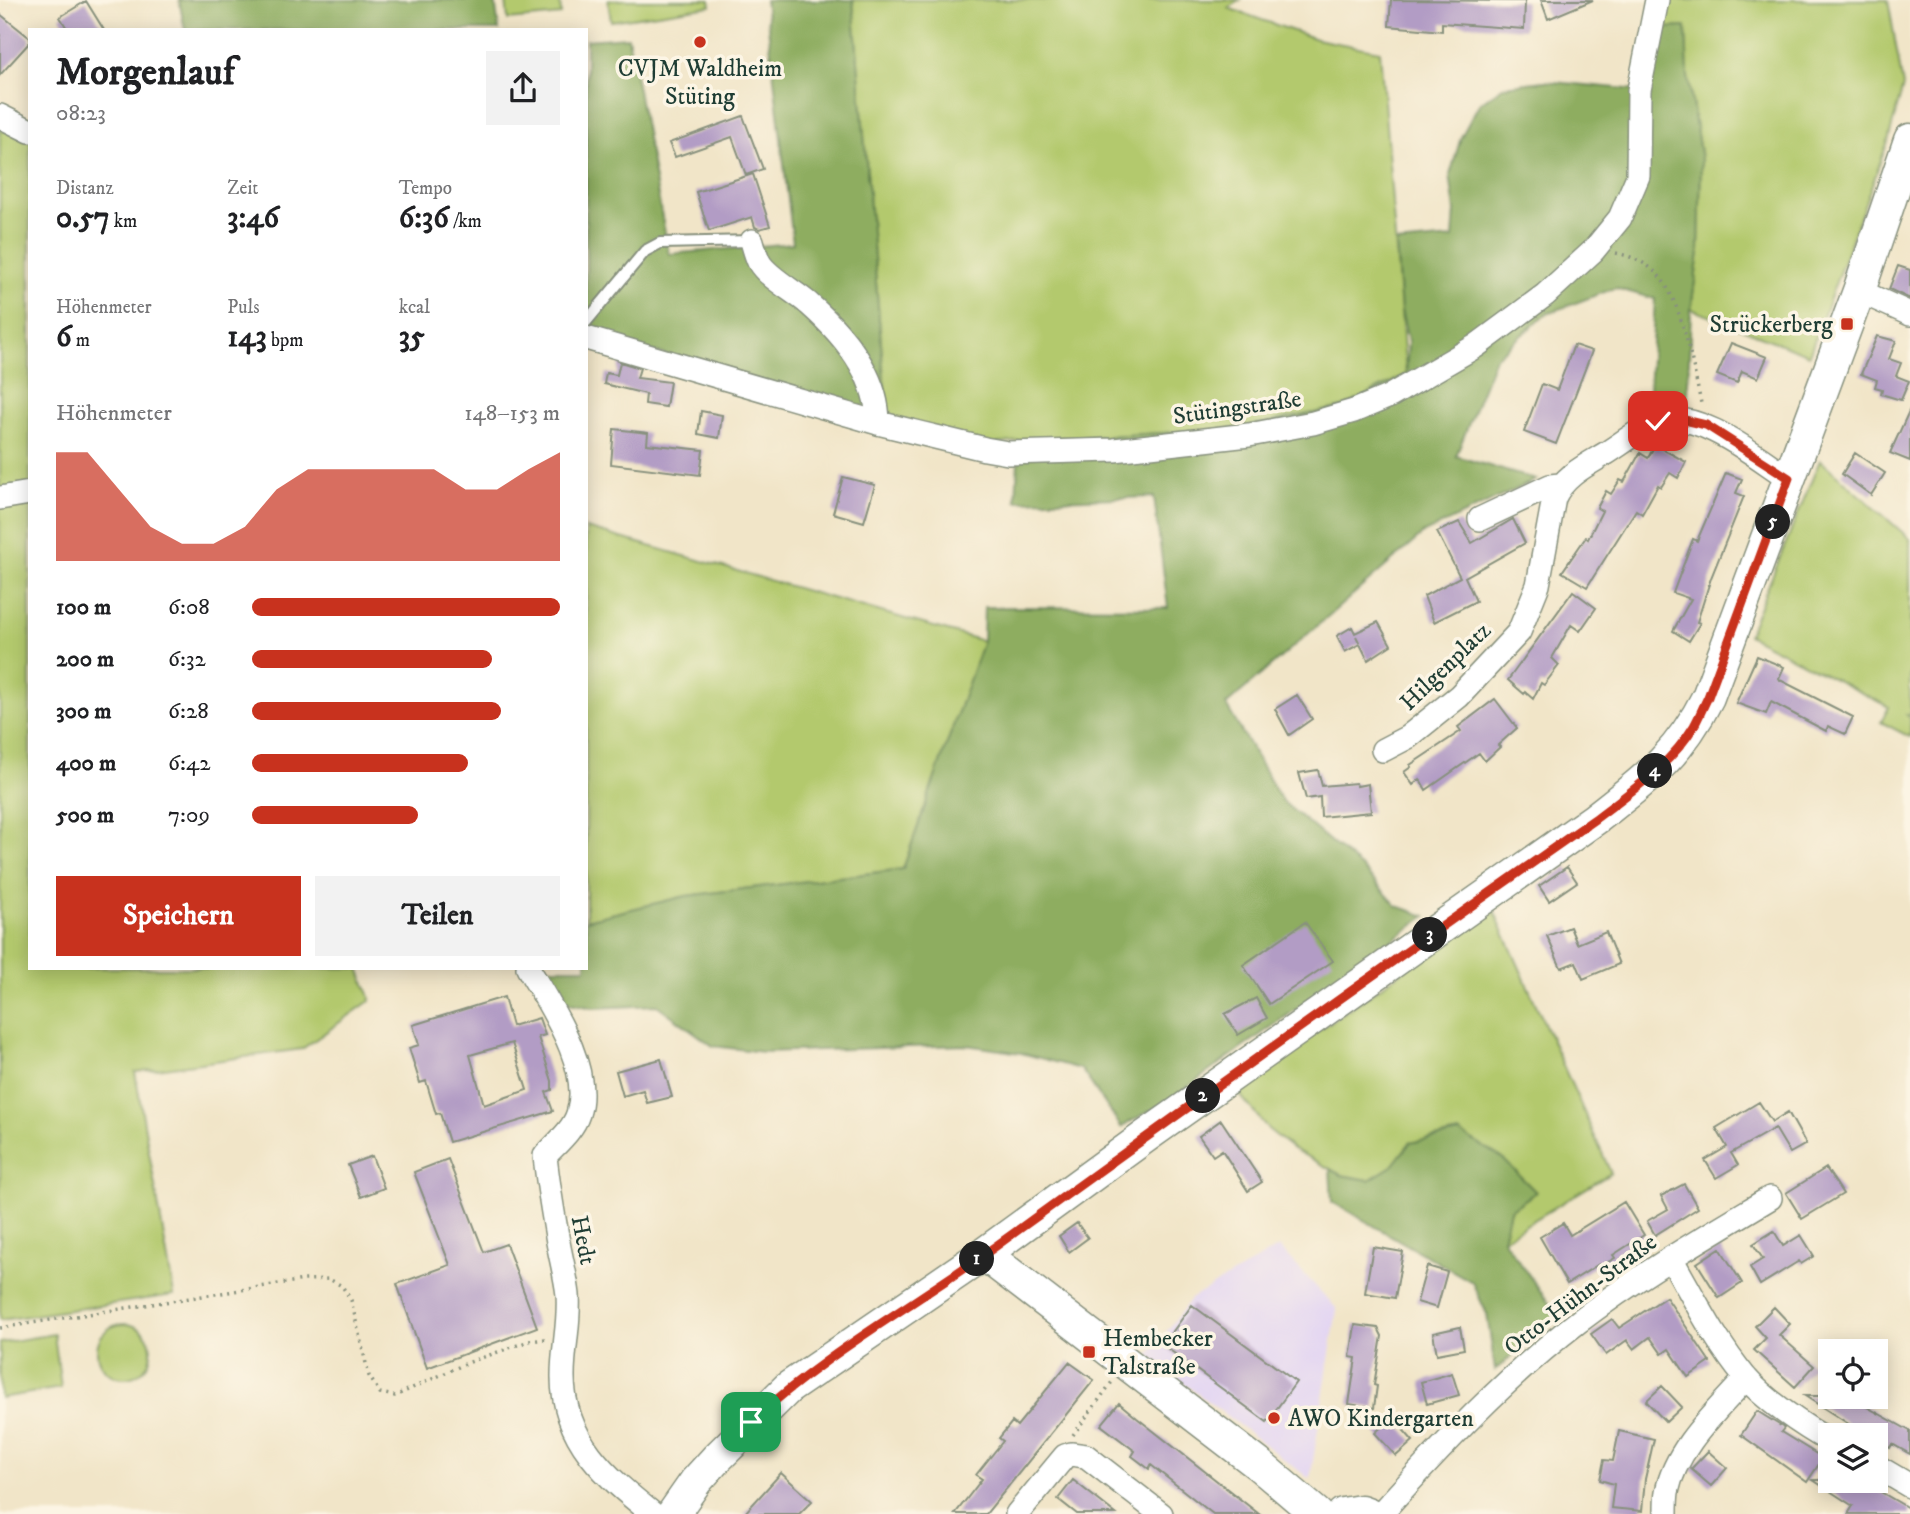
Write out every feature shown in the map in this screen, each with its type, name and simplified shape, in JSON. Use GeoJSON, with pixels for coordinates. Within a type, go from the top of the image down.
{"type":"FeatureCollection","features":[{"type":"Feature","properties":{"kind":"main road"},"geometry":{"type":"LineString","coordinates":[[673,1514],[703,1473],[751,1422],[788,1388],[984,1254],[1146,1136],[1595,819],[1649,777],[1672,754],[1693,728],[1708,697],[1859,291],[1910,140]]}},
{"type":"Feature","properties":{"kind":"main road"},"geometry":{"type":"LineString","coordinates":[[984,1254],[1258,1464],[1318,1514]]}},
{"type":"Feature","properties":{"kind":"main road"},"geometry":{"type":"LineString","coordinates":[[1343,1514],[1361,1511],[1369,1514]]}},
{"type":"Feature","properties":{"kind":"street","name":"Stütingstraße"},"geometry":{"type":"LineString","coordinates":[[588,339],[878,423],[985,449],[1024,454],[1114,450],[1249,435],[1313,423],[1354,411],[1390,396],[1476,346],[1545,295],[1593,251],[1619,218],[1638,176],[1639,90],[1657,0]]}},
{"type":"Feature","properties":{"kind":"street"},"geometry":{"type":"LineString","coordinates":[[0,116],[28,130]]}},
{"type":"Feature","properties":{"kind":"street"},"geometry":{"type":"LineString","coordinates":[[752,241],[760,264],[809,304],[854,353],[878,404],[878,423]]}},
{"type":"Feature","properties":{"kind":"street"},"geometry":{"type":"LineString","coordinates":[[1859,291],[1910,314]]}},
{"type":"Feature","properties":{"kind":"street"},"geometry":{"type":"LineString","coordinates":[[1480,519],[1550,486],[1560,485],[1574,473],[1658,421],[1676,418],[1706,425],[1789,478]]}},
{"type":"Feature","properties":{"kind":"street","name":"Hilgenplatz"},"geometry":{"type":"LineString","coordinates":[[1382,750],[1408,737],[1459,696],[1519,632],[1538,585],[1548,523],[1560,485]]}},
{"type":"Feature","properties":{"kind":"street"},"geometry":{"type":"LineString","coordinates":[[0,498],[28,494]]}},
{"type":"Feature","properties":{"kind":"street","name":"Hedt"},"geometry":{"type":"LineString","coordinates":[[529,970],[566,1033],[583,1088],[578,1115],[545,1156],[549,1195],[567,1292],[569,1316],[563,1380],[567,1414],[592,1460],[653,1514]]}},
{"type":"Feature","properties":{"kind":"street","name":"Otto-Hühn-Straße"},"geometry":{"type":"LineString","coordinates":[[1380,1514],[1444,1443],[1515,1375],[1579,1321],[1671,1258],[1770,1198]]}},
{"type":"Feature","properties":{"kind":"street"},"geometry":{"type":"LineString","coordinates":[[1671,1258],[1708,1324],[1746,1378],[1801,1424],[1818,1434]]}},
{"type":"Feature","properties":{"kind":"street"},"geometry":{"type":"LineString","coordinates":[[1666,1514],[1667,1492],[1678,1461],[1699,1430],[1746,1378]]}},
{"type":"Feature","properties":{"kind":"street"},"geometry":{"type":"LineString","coordinates":[[1017,1514],[1065,1456],[1071,1454],[1086,1456],[1161,1514]]}},
{"type":"Feature","properties":{"kind":"street"},"geometry":{"type":"LineString","coordinates":[[1888,1473],[1910,1486]]}},
{"type":"Feature","properties":{"kind":"lane"},"geometry":{"type":"LineString","coordinates":[[588,319],[645,251],[660,243],[752,241]]}},
{"type":"Feature","properties":{"kind":"path"},"geometry":{"type":"LineString","coordinates":[[1593,251],[1633,257],[1649,267],[1664,282],[1674,303],[1691,358],[1706,425]]}},
{"type":"Feature","properties":{"kind":"path"},"geometry":{"type":"LineString","coordinates":[[0,1328],[304,1280],[329,1279],[342,1286],[351,1300],[369,1376],[380,1393],[395,1396],[480,1358],[529,1341],[566,1336]]}},
{"type":"Feature","properties":{"kind":"path"},"geometry":{"type":"LineString","coordinates":[[1071,1454],[1069,1439],[1126,1363]]}},
{"type":"Feature","properties":{"kind":"shaded area","name":"AWO Kindergarten"},"geometry":{"type":"Polygon","coordinates":[[[1279,1247],[1337,1309],[1310,1479],[1148,1356],[1191,1299],[1279,1247]]]}},
{"type":"Feature","properties":{"kind":"green space"},"geometry":{"type":"Polygon","coordinates":[[[179,0],[495,0],[499,28],[185,28],[179,0]]]}},
{"type":"Feature","properties":{"kind":"green space"},"geometry":{"type":"Polygon","coordinates":[[[506,0],[560,0],[561,15],[508,20],[506,0]]]}},
{"type":"Feature","properties":{"kind":"green space"},"geometry":{"type":"Polygon","coordinates":[[[608,0],[710,0],[711,6],[611,21],[608,0]]]}},
{"type":"Feature","properties":{"kind":"green space"},"geometry":{"type":"Polygon","coordinates":[[[765,0],[853,0],[887,416],[588,334],[588,40],[628,37],[669,254],[793,243],[765,0]]]}},
{"type":"Feature","properties":{"kind":"green space"},"geometry":{"type":"Polygon","coordinates":[[[853,0],[1240,0],[1228,8],[1316,39],[1380,51],[1406,375],[1344,407],[1234,429],[989,445],[887,416],[853,0]]]}},
{"type":"Feature","properties":{"kind":"green space"},"geometry":{"type":"Polygon","coordinates":[[[1666,0],[1888,0],[1903,86],[1888,141],[1809,355],[1691,309],[1699,252],[1701,159],[1688,77],[1686,27],[1665,28],[1666,0]]]}},
{"type":"Feature","properties":{"kind":"green space"},"geometry":{"type":"Polygon","coordinates":[[[1686,27],[1688,77],[1701,159],[1699,253],[1691,309],[1687,411],[1648,405],[1655,299],[1615,288],[1546,314],[1495,358],[1456,456],[1536,480],[1424,533],[1226,705],[1282,801],[1363,869],[1397,906],[1426,916],[1168,1101],[1121,1127],[1081,1069],[1021,1053],[966,1045],[763,1052],[713,1046],[657,1005],[593,1008],[561,1001],[544,970],[588,970],[588,920],[686,896],[903,869],[983,641],[984,607],[1168,608],[1154,497],[1016,501],[1019,441],[1234,429],[1344,407],[1406,375],[1408,342],[1401,310],[1396,243],[1453,238],[1455,211],[1450,175],[1461,137],[1479,104],[1504,86],[1543,81],[1648,91],[1665,28],[1686,27]]]}},
{"type":"Feature","properties":{"kind":"green space"},"geometry":{"type":"Polygon","coordinates":[[[0,129],[28,140],[28,970],[360,970],[371,1000],[302,1049],[135,1072],[174,1295],[0,1320],[0,129]]]}},
{"type":"Feature","properties":{"kind":"green space"},"geometry":{"type":"Polygon","coordinates":[[[1820,460],[1910,539],[1910,715],[1907,715],[1910,717],[1910,737],[1881,722],[1889,707],[1748,635],[1820,460]]]}},
{"type":"Feature","properties":{"kind":"green space"},"geometry":{"type":"Polygon","coordinates":[[[588,529],[983,641],[903,869],[686,896],[588,920],[588,529]]]}},
{"type":"Feature","properties":{"kind":"green space"},"geometry":{"type":"Polygon","coordinates":[[[1493,908],[1611,1173],[1503,1239],[1510,1210],[1536,1192],[1502,1158],[1460,1133],[1410,1143],[1392,1166],[1369,1180],[1341,1175],[1293,1149],[1268,1129],[1235,1089],[1493,908]]]}},
{"type":"Feature","properties":{"kind":"green space"},"geometry":{"type":"Polygon","coordinates":[[[1460,1133],[1502,1158],[1536,1192],[1510,1210],[1503,1239],[1559,1317],[1495,1370],[1487,1314],[1472,1282],[1332,1202],[1330,1169],[1341,1175],[1369,1180],[1392,1166],[1410,1143],[1460,1133]]]}},
{"type":"Feature","properties":{"kind":"green space"},"geometry":{"type":"Polygon","coordinates":[[[129,1324],[139,1328],[147,1336],[151,1351],[147,1366],[139,1374],[119,1378],[109,1374],[101,1366],[97,1346],[101,1336],[109,1328],[129,1324]]]}},
{"type":"Feature","properties":{"kind":"green space"},"geometry":{"type":"Polygon","coordinates":[[[54,1334],[61,1388],[0,1398],[0,1343],[54,1334]]]}},
{"type":"Feature","properties":{"kind":"building"},"geometry":{"type":"Polygon","coordinates":[[[1391,0],[1525,1],[1524,29],[1442,23],[1442,31],[1389,26],[1391,0]]]}},
{"type":"Feature","properties":{"kind":"building"},"geometry":{"type":"Polygon","coordinates":[[[1541,0],[1593,0],[1548,19],[1541,0]]]}},
{"type":"Feature","properties":{"kind":"building"},"geometry":{"type":"Polygon","coordinates":[[[86,1],[103,28],[67,28],[60,17],[86,1]]]}},
{"type":"Feature","properties":{"kind":"building"},"geometry":{"type":"Polygon","coordinates":[[[0,14],[28,36],[28,44],[0,75],[0,14]]]}},
{"type":"Feature","properties":{"kind":"building"},"geometry":{"type":"Polygon","coordinates":[[[743,116],[763,169],[746,175],[732,137],[675,157],[669,143],[743,116]]]}},
{"type":"Feature","properties":{"kind":"building"},"geometry":{"type":"Polygon","coordinates":[[[753,174],[770,226],[759,229],[755,227],[752,217],[709,231],[696,192],[753,174]]]}},
{"type":"Feature","properties":{"kind":"building"},"geometry":{"type":"Polygon","coordinates":[[[1898,266],[1910,270],[1910,299],[1889,289],[1898,266]]]}},
{"type":"Feature","properties":{"kind":"building"},"geometry":{"type":"Polygon","coordinates":[[[1877,336],[1896,341],[1889,359],[1901,363],[1896,376],[1909,381],[1901,400],[1881,394],[1882,389],[1875,387],[1877,380],[1861,374],[1877,336]]]}},
{"type":"Feature","properties":{"kind":"building"},"geometry":{"type":"Polygon","coordinates":[[[1731,343],[1767,357],[1758,378],[1742,371],[1737,383],[1717,375],[1731,343]]]}},
{"type":"Feature","properties":{"kind":"building"},"geometry":{"type":"Polygon","coordinates":[[[1574,345],[1592,351],[1556,444],[1524,432],[1542,384],[1557,390],[1574,345]]]}},
{"type":"Feature","properties":{"kind":"building"},"geometry":{"type":"Polygon","coordinates":[[[620,362],[640,368],[637,378],[670,382],[666,407],[645,404],[646,394],[604,384],[606,373],[617,375],[620,362]]]}},
{"type":"Feature","properties":{"kind":"building"},"geometry":{"type":"Polygon","coordinates":[[[1910,409],[1910,461],[1890,453],[1910,409]]]}},
{"type":"Feature","properties":{"kind":"building"},"geometry":{"type":"Polygon","coordinates":[[[701,411],[722,415],[719,438],[698,434],[701,411]]]}},
{"type":"Feature","properties":{"kind":"building"},"geometry":{"type":"Polygon","coordinates":[[[614,429],[648,433],[647,444],[703,450],[700,475],[611,464],[614,429]]]}},
{"type":"Feature","properties":{"kind":"building"},"geometry":{"type":"Polygon","coordinates":[[[1655,445],[1686,462],[1678,478],[1670,473],[1661,487],[1658,485],[1642,514],[1636,510],[1587,587],[1562,572],[1586,537],[1588,539],[1602,511],[1597,508],[1606,491],[1611,494],[1620,480],[1624,482],[1640,453],[1648,458],[1655,445]]]}},
{"type":"Feature","properties":{"kind":"building"},"geometry":{"type":"Polygon","coordinates":[[[1855,453],[1885,473],[1871,495],[1842,474],[1855,453]]]}},
{"type":"Feature","properties":{"kind":"building"},"geometry":{"type":"Polygon","coordinates":[[[1726,473],[1742,479],[1736,493],[1744,496],[1711,578],[1697,622],[1700,623],[1689,641],[1673,631],[1691,599],[1673,593],[1693,539],[1697,541],[1726,473]]]}},
{"type":"Feature","properties":{"kind":"building"},"geometry":{"type":"Polygon","coordinates":[[[843,477],[875,485],[864,522],[833,513],[843,477]]]}},
{"type":"Feature","properties":{"kind":"building"},"geometry":{"type":"Polygon","coordinates":[[[1513,519],[1525,543],[1465,577],[1476,601],[1434,622],[1424,596],[1460,577],[1437,532],[1459,522],[1472,543],[1513,519]]]}},
{"type":"Feature","properties":{"kind":"building"},"geometry":{"type":"Polygon","coordinates":[[[1573,591],[1596,608],[1580,631],[1571,625],[1552,658],[1559,665],[1544,685],[1541,683],[1533,699],[1508,680],[1573,591]]]}},
{"type":"Feature","properties":{"kind":"building"},"geometry":{"type":"Polygon","coordinates":[[[1378,622],[1391,645],[1368,660],[1360,644],[1345,652],[1337,636],[1352,627],[1355,633],[1378,622]]]}},
{"type":"Feature","properties":{"kind":"building"},"geometry":{"type":"Polygon","coordinates":[[[1757,656],[1784,667],[1780,680],[1853,717],[1845,734],[1828,726],[1826,731],[1771,702],[1766,714],[1736,703],[1757,656]]]}},
{"type":"Feature","properties":{"kind":"building"},"geometry":{"type":"Polygon","coordinates":[[[1297,695],[1312,719],[1289,735],[1275,709],[1297,695]]]}},
{"type":"Feature","properties":{"kind":"building"},"geometry":{"type":"Polygon","coordinates":[[[1495,699],[1517,728],[1498,745],[1500,747],[1485,761],[1479,753],[1426,790],[1420,779],[1413,785],[1404,772],[1410,765],[1461,731],[1458,727],[1495,699]]]}},
{"type":"Feature","properties":{"kind":"building"},"geometry":{"type":"Polygon","coordinates":[[[1318,770],[1322,786],[1368,784],[1371,812],[1321,817],[1320,797],[1306,799],[1299,773],[1318,770]]]}},
{"type":"Feature","properties":{"kind":"building"},"geometry":{"type":"Polygon","coordinates":[[[1567,867],[1577,882],[1549,901],[1539,886],[1567,867]]]}},
{"type":"Feature","properties":{"kind":"building"},"geometry":{"type":"Polygon","coordinates":[[[1305,922],[1333,961],[1269,1004],[1243,965],[1305,922]]]}},
{"type":"Feature","properties":{"kind":"building"},"geometry":{"type":"Polygon","coordinates":[[[1570,927],[1577,944],[1606,932],[1619,964],[1583,979],[1576,962],[1561,968],[1547,936],[1570,927]]]}},
{"type":"Feature","properties":{"kind":"building"},"geometry":{"type":"Polygon","coordinates":[[[504,997],[512,1026],[539,1018],[545,1035],[538,1037],[552,1081],[552,1090],[546,1092],[553,1111],[449,1142],[440,1113],[436,1114],[426,1081],[420,1083],[409,1048],[419,1045],[413,1025],[504,997]],[[512,1043],[470,1055],[484,1105],[527,1090],[512,1043]]]}},
{"type":"Feature","properties":{"kind":"building"},"geometry":{"type":"Polygon","coordinates":[[[1256,998],[1267,1018],[1238,1035],[1225,1014],[1256,998]]]}},
{"type":"Feature","properties":{"kind":"building"},"geometry":{"type":"Polygon","coordinates":[[[661,1059],[672,1097],[647,1103],[643,1090],[623,1096],[616,1071],[661,1059]]]}},
{"type":"Feature","properties":{"kind":"building"},"geometry":{"type":"Polygon","coordinates":[[[1759,1102],[1772,1122],[1788,1112],[1806,1144],[1790,1153],[1775,1128],[1731,1153],[1738,1165],[1716,1178],[1705,1160],[1727,1147],[1716,1128],[1759,1102]]]}},
{"type":"Feature","properties":{"kind":"building"},"geometry":{"type":"Polygon","coordinates":[[[1221,1120],[1262,1182],[1248,1191],[1222,1150],[1213,1156],[1199,1136],[1221,1120]]]}},
{"type":"Feature","properties":{"kind":"building"},"geometry":{"type":"Polygon","coordinates":[[[372,1156],[384,1188],[361,1197],[348,1165],[372,1156]]]}},
{"type":"Feature","properties":{"kind":"building"},"geometry":{"type":"Polygon","coordinates":[[[448,1159],[484,1252],[506,1244],[537,1327],[427,1368],[397,1284],[450,1265],[414,1172],[448,1159]]]}},
{"type":"Feature","properties":{"kind":"building"},"geometry":{"type":"Polygon","coordinates":[[[1826,1168],[1843,1194],[1802,1219],[1786,1193],[1826,1168]]]}},
{"type":"Feature","properties":{"kind":"building"},"geometry":{"type":"Polygon","coordinates":[[[1684,1184],[1698,1208],[1655,1235],[1647,1221],[1668,1209],[1661,1196],[1684,1184]]]}},
{"type":"Feature","properties":{"kind":"building"},"geometry":{"type":"Polygon","coordinates":[[[1624,1202],[1644,1235],[1613,1255],[1615,1258],[1601,1266],[1599,1264],[1567,1284],[1540,1237],[1563,1223],[1570,1235],[1624,1202]]]}},
{"type":"Feature","properties":{"kind":"building"},"geometry":{"type":"Polygon","coordinates":[[[1077,1223],[1088,1238],[1069,1252],[1059,1236],[1077,1223]]]}},
{"type":"Feature","properties":{"kind":"building"},"geometry":{"type":"Polygon","coordinates":[[[1774,1231],[1783,1246],[1801,1235],[1814,1256],[1801,1264],[1799,1261],[1760,1285],[1750,1267],[1763,1259],[1753,1244],[1774,1231]]]}},
{"type":"Feature","properties":{"kind":"building"},"geometry":{"type":"Polygon","coordinates":[[[1373,1247],[1403,1252],[1395,1298],[1365,1293],[1373,1247]]]}},
{"type":"Feature","properties":{"kind":"building"},"geometry":{"type":"Polygon","coordinates":[[[1720,1248],[1742,1283],[1719,1298],[1697,1263],[1720,1248]]]}},
{"type":"Feature","properties":{"kind":"building"},"geometry":{"type":"Polygon","coordinates":[[[1427,1266],[1447,1272],[1437,1308],[1417,1302],[1427,1266]]]}},
{"type":"Feature","properties":{"kind":"building"},"geometry":{"type":"Polygon","coordinates":[[[1666,1297],[1710,1362],[1688,1377],[1669,1349],[1662,1354],[1650,1337],[1634,1349],[1627,1340],[1606,1355],[1591,1334],[1612,1319],[1619,1328],[1666,1297]]]}},
{"type":"Feature","properties":{"kind":"building"},"geometry":{"type":"Polygon","coordinates":[[[1192,1305],[1296,1382],[1267,1422],[1163,1345],[1192,1305]]]}},
{"type":"Feature","properties":{"kind":"building"},"geometry":{"type":"Polygon","coordinates":[[[1774,1307],[1790,1324],[1779,1335],[1814,1366],[1795,1387],[1754,1350],[1766,1338],[1755,1326],[1774,1307]]]}},
{"type":"Feature","properties":{"kind":"building"},"geometry":{"type":"Polygon","coordinates":[[[1355,1325],[1378,1328],[1382,1336],[1374,1385],[1377,1386],[1374,1408],[1349,1404],[1356,1358],[1350,1357],[1355,1325]]]}},
{"type":"Feature","properties":{"kind":"building"},"geometry":{"type":"Polygon","coordinates":[[[1460,1327],[1464,1349],[1437,1354],[1433,1333],[1460,1327]]]}},
{"type":"Feature","properties":{"kind":"building"},"geometry":{"type":"Polygon","coordinates":[[[1069,1362],[1094,1380],[986,1514],[955,1514],[982,1479],[976,1475],[1003,1441],[999,1438],[1012,1422],[1017,1426],[1069,1362]]]}},
{"type":"Feature","properties":{"kind":"building"},"geometry":{"type":"Polygon","coordinates":[[[1452,1373],[1459,1395],[1427,1404],[1421,1382],[1452,1373]]]}},
{"type":"Feature","properties":{"kind":"building"},"geometry":{"type":"Polygon","coordinates":[[[1662,1386],[1682,1407],[1666,1422],[1646,1401],[1662,1386]]]}},
{"type":"Feature","properties":{"kind":"building"},"geometry":{"type":"Polygon","coordinates":[[[1805,1396],[1818,1396],[1818,1404],[1805,1396]]]}},
{"type":"Feature","properties":{"kind":"building"},"geometry":{"type":"Polygon","coordinates":[[[1119,1403],[1259,1514],[1213,1514],[1151,1465],[1149,1469],[1132,1456],[1135,1451],[1101,1425],[1119,1403]]]}},
{"type":"Feature","properties":{"kind":"building"},"geometry":{"type":"Polygon","coordinates":[[[1825,1409],[1870,1409],[1910,1431],[1910,1454],[1892,1444],[1888,1447],[1888,1423],[1847,1423],[1825,1409]]]}},
{"type":"Feature","properties":{"kind":"building"},"geometry":{"type":"Polygon","coordinates":[[[1757,1411],[1784,1428],[1781,1432],[1818,1455],[1818,1466],[1807,1482],[1741,1435],[1757,1411]]]}},
{"type":"Feature","properties":{"kind":"building"},"geometry":{"type":"Polygon","coordinates":[[[1392,1417],[1413,1441],[1396,1456],[1375,1433],[1392,1417]]]}},
{"type":"Feature","properties":{"kind":"building"},"geometry":{"type":"Polygon","coordinates":[[[1619,1431],[1654,1439],[1645,1479],[1642,1511],[1611,1508],[1614,1484],[1600,1480],[1604,1460],[1613,1461],[1619,1431]]]}},
{"type":"Feature","properties":{"kind":"building"},"geometry":{"type":"Polygon","coordinates":[[[1708,1451],[1727,1468],[1711,1486],[1691,1469],[1708,1451]]]}},
{"type":"Feature","properties":{"kind":"building"},"geometry":{"type":"Polygon","coordinates":[[[781,1473],[812,1501],[799,1514],[744,1514],[781,1473]]]}},
{"type":"Feature","properties":{"kind":"building"},"geometry":{"type":"Polygon","coordinates":[[[1073,1480],[1116,1514],[1077,1514],[1058,1499],[1073,1480]]]}},
{"type":"Feature","properties":{"kind":"building"},"geometry":{"type":"Polygon","coordinates":[[[1833,1493],[1882,1493],[1910,1509],[1910,1514],[1848,1514],[1853,1506],[1833,1493]]]}},
{"type":"Feature","properties":{"kind":"place","name":"CVJM Waldheim Stüting"},"geometry":{"type":"Point","coordinates":[700,42]}},
{"type":"Feature","properties":{"kind":"place","name":"Strückerberg"},"geometry":{"type":"Point","coordinates":[1847,324]}},
{"type":"Feature","properties":{"kind":"place","name":"Hembecker Talstraße"},"geometry":{"type":"Point","coordinates":[1089,1352]}},
{"type":"Feature","properties":{"kind":"place","name":"AWO Kindergarten"},"geometry":{"type":"Point","coordinates":[1274,1418]}},
{"type":"Feature","properties":{"kind":"route"},"geometry":{"type":"LineString","coordinates":[[751,1422],[788,1388],[984,1254],[1146,1136],[1595,819],[1649,777],[1672,754],[1693,728],[1708,697],[1789,478],[1706,425],[1676,418],[1658,421]]}}]}
